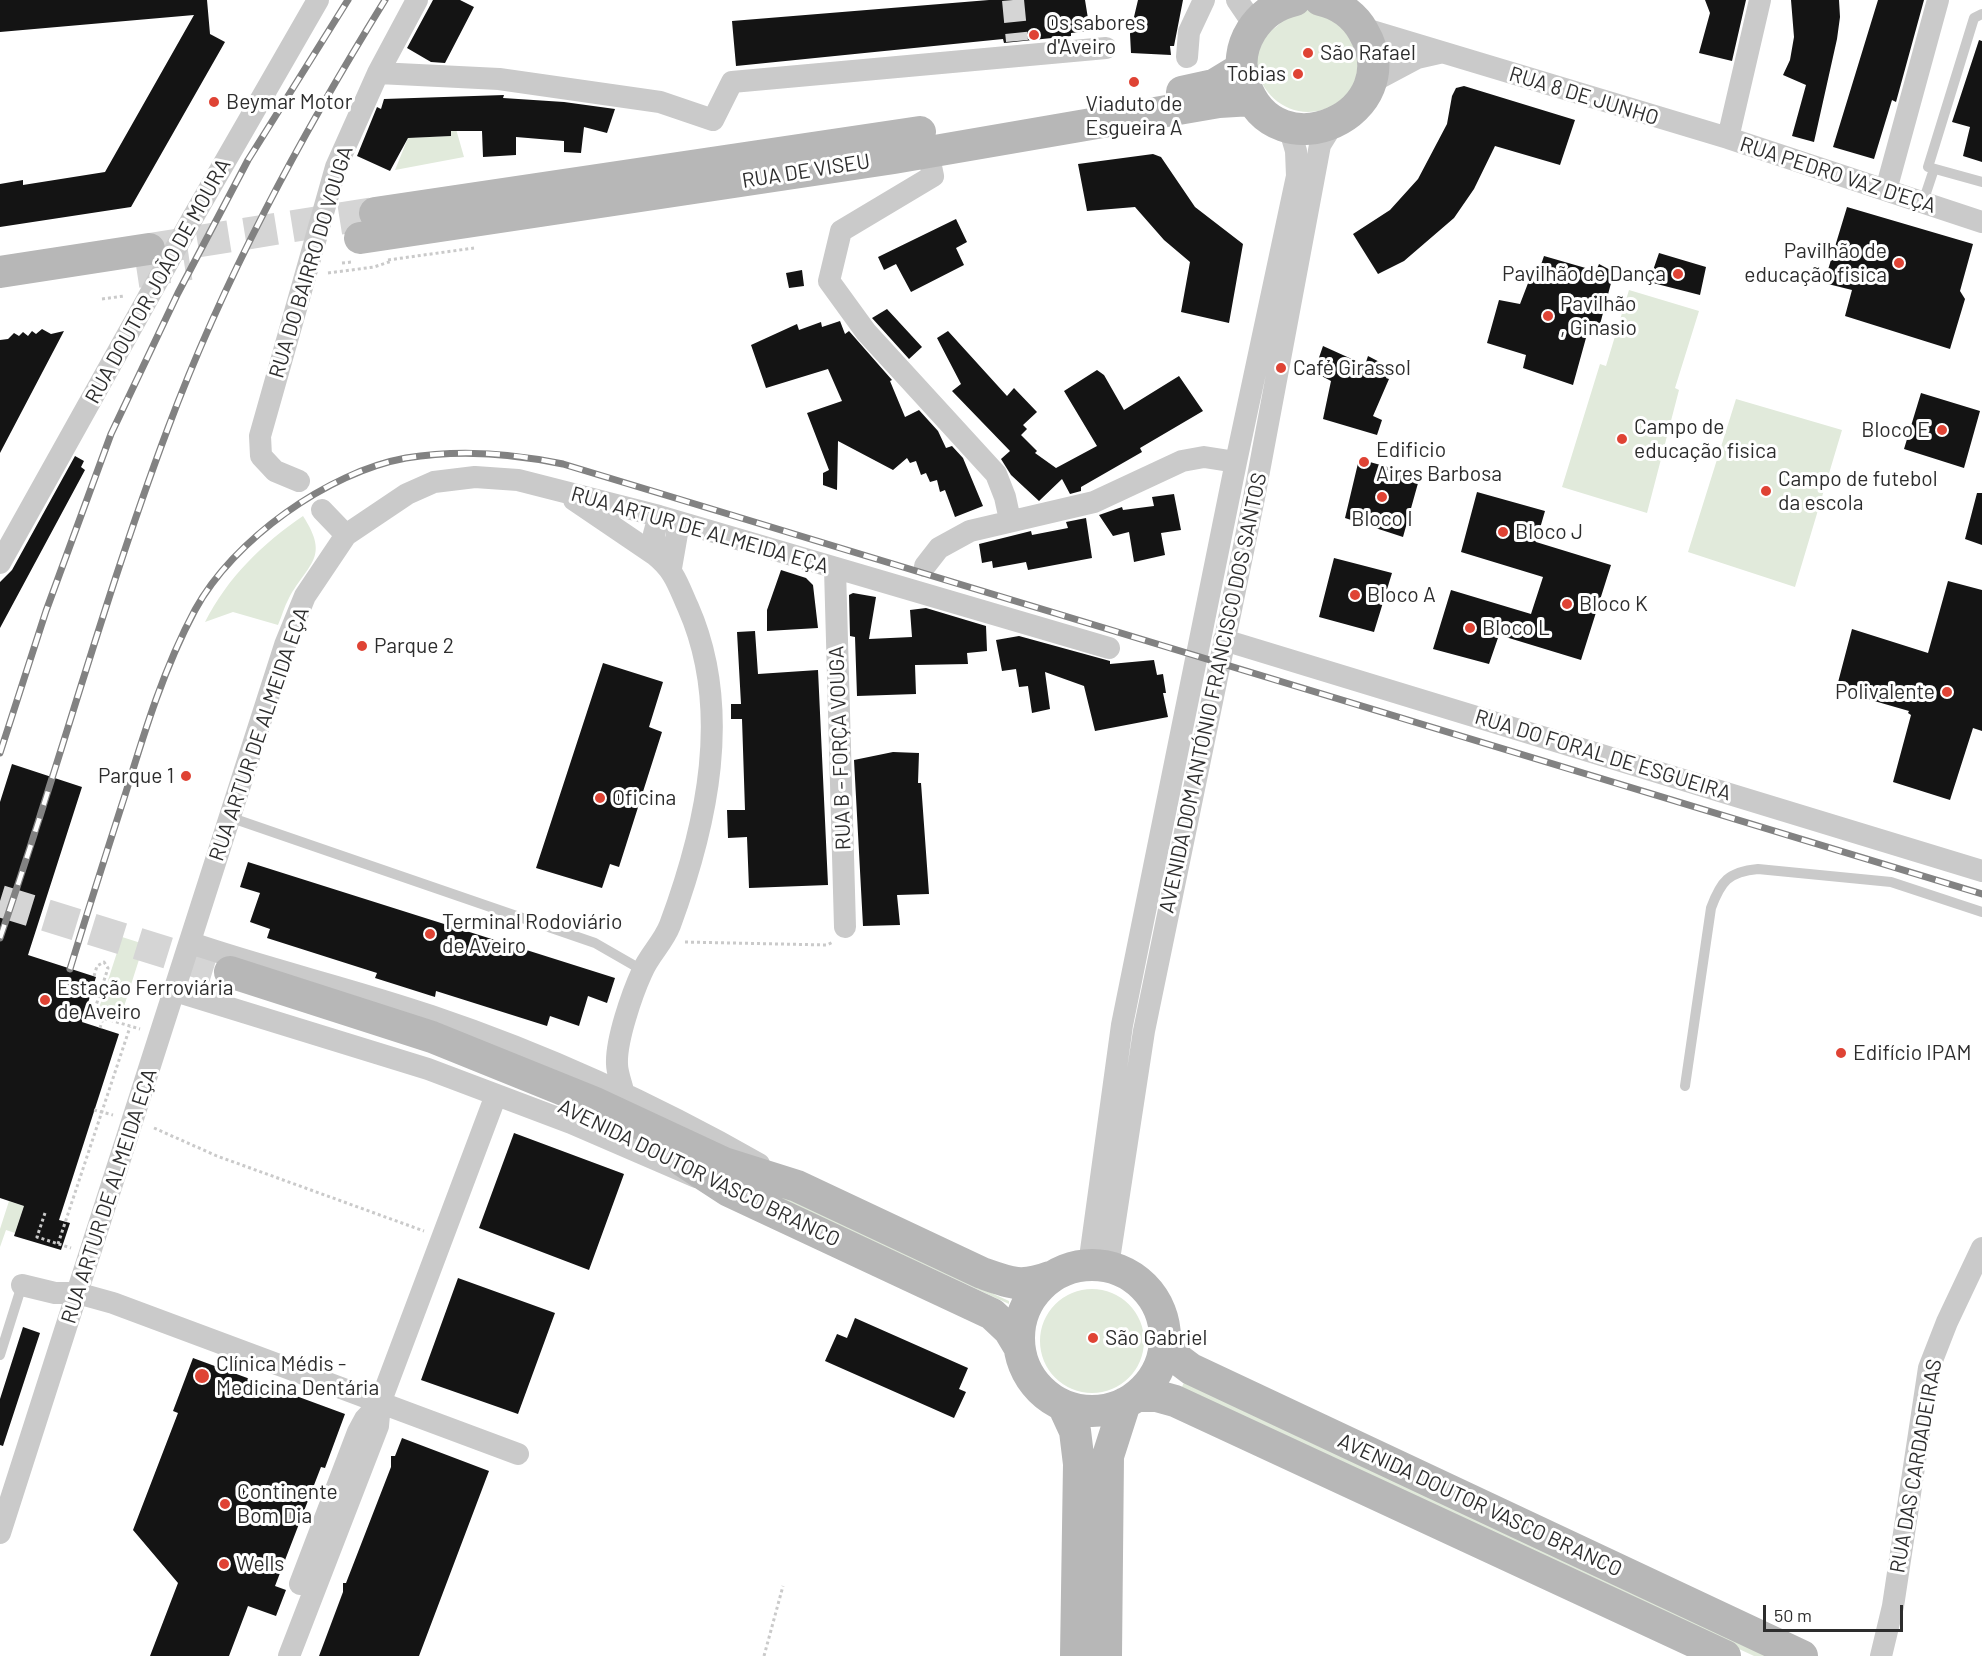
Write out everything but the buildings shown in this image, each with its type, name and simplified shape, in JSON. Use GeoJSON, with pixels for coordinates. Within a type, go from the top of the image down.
{"type":"FeatureCollection","features":[{"type":"Feature","properties":{"kind":"main road"},"geometry":{"type":"LineString","coordinates":[[1293,0],[1271,9],[1254,25],[1244,46],[1242,68],[1252,100],[1268,117],[1289,127],[1311,129],[1333,124],[1353,111],[1370,82],[1371,49],[1343,10]]}},
{"type":"Feature","properties":{"kind":"main road","name":"RUA DE VISEU"},"geometry":{"type":"LineString","coordinates":[[1242,68],[1214,85],[1168,95],[367,226],[928,152],[1219,102],[1252,100]]}},
{"type":"Feature","properties":{"kind":"main road"},"geometry":{"type":"LineString","coordinates":[[0,272],[137,273]]}},
{"type":"Feature","properties":{"kind":"main road"},"geometry":{"type":"LineString","coordinates":[[0,294],[137,273]]}},
{"type":"Feature","properties":{"kind":"main road","name":"AVENIDA DOUTOR VASCO BRANCO"},"geometry":{"type":"LineString","coordinates":[[1018,1345],[1009,1329],[992,1314],[729,1191],[681,1160],[585,1113],[428,1050],[228,979],[432,1037],[593,1102],[724,1163],[797,1186],[982,1273],[1013,1284],[1030,1285],[1050,1277]]}},
{"type":"Feature","properties":{"kind":"main road"},"geometry":{"type":"LineString","coordinates":[[1098,1265],[1125,1272],[1151,1295],[1160,1311],[1165,1345],[1160,1365],[1150,1382],[1131,1399],[1094,1411],[1063,1405],[1046,1395],[1032,1381],[1023,1364],[1018,1345],[1019,1325],[1025,1307],[1035,1290],[1050,1277],[1068,1268],[1098,1265]]}},
{"type":"Feature","properties":{"kind":"main road","name":"AVENIDA DOUTOR VASCO BRANCO"},"geometry":{"type":"LineString","coordinates":[[1165,1345],[1175,1358],[1191,1369],[1802,1656]]}},
{"type":"Feature","properties":{"kind":"main road","name":"AVENIDA DOUTOR VASCO BRANCO"},"geometry":{"type":"LineString","coordinates":[[1131,1399],[1157,1396],[1175,1401],[1725,1656]]}},
{"type":"Feature","properties":{"kind":"main road"},"geometry":{"type":"LineString","coordinates":[[1106,1656],[1107,1456],[1131,1399]]}},
{"type":"Feature","properties":{"kind":"main road"},"geometry":{"type":"LineString","coordinates":[[1063,1405],[1075,1431],[1079,1464],[1076,1656]]}},
{"type":"Feature","properties":{"kind":"street","name":"RUA DOUTOR JOÃO DE MOURA"},"geometry":{"type":"LineString","coordinates":[[0,563],[318,0]]}},
{"type":"Feature","properties":{"kind":"street","name":"RUA DO BAIRRO DO VOUGA"},"geometry":{"type":"LineString","coordinates":[[299,481],[275,471],[261,456],[260,436],[336,167],[378,73],[417,0]]}},
{"type":"Feature","properties":{"kind":"street"},"geometry":{"type":"LineString","coordinates":[[1187,57],[1190,32],[1204,0]]}},
{"type":"Feature","properties":{"kind":"street"},"geometry":{"type":"LineString","coordinates":[[1237,0],[1254,25]]}},
{"type":"Feature","properties":{"kind":"street","name":"RUA PEDRO VAZ D'EÇA"},"geometry":{"type":"LineString","coordinates":[[1760,0],[1728,138],[1982,222]]}},
{"type":"Feature","properties":{"kind":"street"},"geometry":{"type":"LineString","coordinates":[[1886,190],[1938,0]]}},
{"type":"Feature","properties":{"kind":"street","name":"RUA 8 DE JUNHO"},"geometry":{"type":"LineString","coordinates":[[1343,10],[1439,53],[1728,138]]}},
{"type":"Feature","properties":{"kind":"street"},"geometry":{"type":"LineString","coordinates":[[378,73],[499,79],[660,102],[713,120],[732,82],[1018,49],[1106,48]]}},
{"type":"Feature","properties":{"kind":"street"},"geometry":{"type":"LineString","coordinates":[[1370,82],[1417,58],[1439,53]]}},
{"type":"Feature","properties":{"kind":"street","name":"AVENIDA DOM ANTÓNIO FRANCISCO DOS SANTOS"},"geometry":{"type":"LineString","coordinates":[[1098,1265],[1254,498],[1320,145],[1333,124]]}},
{"type":"Feature","properties":{"kind":"street","name":"AVENIDA DOM ANTÓNIO FRANCISCO DOS SANTOS"},"geometry":{"type":"LineString","coordinates":[[1098,1265],[1122,1025],[1236,462],[1297,176],[1296,151],[1289,127]]}},
{"type":"Feature","properties":{"kind":"street"},"geometry":{"type":"LineString","coordinates":[[928,152],[933,176],[841,231],[829,281],[866,332],[996,474],[1005,497],[1010,520]]}},
{"type":"Feature","properties":{"kind":"street"},"geometry":{"type":"LineString","coordinates":[[925,566],[939,548],[970,531],[1094,502],[1182,461],[1204,457],[1236,462]]}},
{"type":"Feature","properties":{"kind":"street","name":"RUA ARTUR DE ALMEIDA EÇA"},"geometry":{"type":"LineString","coordinates":[[0,1533],[135,1122],[229,817],[285,645],[305,596],[346,535],[407,494],[434,482],[475,477],[518,480],[669,519],[1109,648]]}},
{"type":"Feature","properties":{"kind":"street"},"geometry":{"type":"LineString","coordinates":[[555,488],[663,562],[700,634],[710,676],[712,726],[708,783],[690,866],[662,942],[642,970],[623,1029],[617,1064],[624,1095]]}},
{"type":"Feature","properties":{"kind":"street"},"geometry":{"type":"LineString","coordinates":[[321,510],[346,535]]}},
{"type":"Feature","properties":{"kind":"street"},"geometry":{"type":"LineString","coordinates":[[663,562],[669,519]]}},
{"type":"Feature","properties":{"kind":"street","name":"RUA B - FORÇA VOUGA"},"geometry":{"type":"LineString","coordinates":[[835,569],[845,927]]}},
{"type":"Feature","properties":{"kind":"street","name":"RUA DO FORAL DE ESGUEIRA"},"geometry":{"type":"LineString","coordinates":[[1224,639],[1982,871]]}},
{"type":"Feature","properties":{"kind":"street","name":"AVENIDA DOUTOR VASCO BRANCO"},"geometry":{"type":"LineString","coordinates":[[191,943],[431,1016],[505,1043],[624,1095],[734,1150],[797,1186]]}},
{"type":"Feature","properties":{"kind":"street"},"geometry":{"type":"LineString","coordinates":[[175,991],[428,1069],[571,1122],[729,1191]]}},
{"type":"Feature","properties":{"kind":"street"},"geometry":{"type":"LineString","coordinates":[[289,1656],[378,1426],[380,1403],[496,1095]]}},
{"type":"Feature","properties":{"kind":"street","name":"RUA DAS CARDADEIRAS"},"geometry":{"type":"LineString","coordinates":[[1881,1656],[1893,1606],[1929,1368],[1947,1322],[1982,1248]]}},
{"type":"Feature","properties":{"kind":"street"},"geometry":{"type":"LineString","coordinates":[[22,1285],[55,1293],[77,1293],[138,1312],[519,1454]]}},
{"type":"Feature","properties":{"kind":"street"},"geometry":{"type":"LineString","coordinates":[[273,1656],[358,1432],[365,1419],[380,1403]]}},
{"type":"Feature","properties":{"kind":"lane"},"geometry":{"type":"LineString","coordinates":[[1979,17],[1928,167],[1982,182]]}},
{"type":"Feature","properties":{"kind":"lane"},"geometry":{"type":"LineString","coordinates":[[1923,202],[1934,169]]}},
{"type":"Feature","properties":{"kind":"lane"},"geometry":{"type":"LineString","coordinates":[[229,817],[595,944],[642,970]]}},
{"type":"Feature","properties":{"kind":"lane"},"geometry":{"type":"LineString","coordinates":[[1685,1086],[1711,908],[1718,889],[1728,877],[1743,870],[1758,869],[1891,882],[1982,912]]}},
{"type":"Feature","properties":{"kind":"lane"},"geometry":{"type":"LineString","coordinates":[[0,1355],[22,1285]]}},
{"type":"Feature","properties":{"kind":"path"},"geometry":{"type":"LineString","coordinates":[[305,276],[374,267],[394,261]]}},
{"type":"Feature","properties":{"kind":"path"},"geometry":{"type":"LineString","coordinates":[[102,300],[137,273]]}},
{"type":"Feature","properties":{"kind":"path"},"geometry":{"type":"LineString","coordinates":[[662,942],[827,945],[838,939],[845,927]]}},
{"type":"Feature","properties":{"kind":"path"},"geometry":{"type":"LineString","coordinates":[[94,976],[97,966],[104,962],[108,968],[93,1015],[146,1030]]}},
{"type":"Feature","properties":{"kind":"path"},"geometry":{"type":"LineString","coordinates":[[100,1028],[103,1018]]}},
{"type":"Feature","properties":{"kind":"path"},"geometry":{"type":"LineString","coordinates":[[58,1244],[130,1027]]}},
{"type":"Feature","properties":{"kind":"path"},"geometry":{"type":"LineString","coordinates":[[94,1110],[135,1122],[217,1156],[424,1231]]}},
{"type":"Feature","properties":{"kind":"path"},"geometry":{"type":"LineString","coordinates":[[45,1213],[37,1237],[76,1249]]}},
{"type":"Feature","properties":{"kind":"path"},"geometry":{"type":"LineString","coordinates":[[764,1656],[783,1586]]}},
{"type":"Feature","properties":{"kind":"green space"},"geometry":{"type":"Polygon","coordinates":[[[1315,7],[1331,12],[1361,53],[1355,80],[1346,96],[1322,110],[1297,111],[1285,106],[1266,90],[1256,65],[1256,47],[1261,38],[1293,12],[1315,7]]]}},
{"type":"Feature","properties":{"kind":"green space"},"geometry":{"type":"Polygon","coordinates":[[[451,129],[456,129],[464,157],[395,170],[408,138],[450,136],[451,129]]]}},
{"type":"Feature","properties":{"kind":"green space","name":"Campo de educação fisica"},"geometry":{"type":"Polygon","coordinates":[[[1629,290],[1699,311],[1675,388],[1679,390],[1647,513],[1562,487],[1600,364],[1606,366],[1629,290]]]}},
{"type":"Feature","properties":{"kind":"green space","name":"Campo de futebol da escola"},"geometry":{"type":"Polygon","coordinates":[[[1736,399],[1842,430],[1795,587],[1688,552],[1736,399]]]}},
{"type":"Feature","properties":{"kind":"green space"},"geometry":{"type":"Polygon","coordinates":[[[303,516],[311,530],[316,551],[314,559],[287,601],[278,625],[233,612],[205,622],[224,590],[247,563],[303,516]]]}},
{"type":"Feature","properties":{"kind":"green space"},"geometry":{"type":"Polygon","coordinates":[[[122,937],[144,944],[121,1016],[99,1008],[122,937]]]}},
{"type":"Feature","properties":{"kind":"green space"},"geometry":{"type":"Polygon","coordinates":[[[567,1095],[1009,1301],[1009,1304],[565,1099],[567,1095]]]}},
{"type":"Feature","properties":{"kind":"green space"},"geometry":{"type":"Polygon","coordinates":[[[9,1201],[24,1206],[15,1233],[6,1230],[0,1247],[0,1229],[9,1201]]]}},
{"type":"Feature","properties":{"kind":"green space"},"geometry":{"type":"Polygon","coordinates":[[[1092,1289],[1112,1293],[1121,1298],[1135,1312],[1140,1321],[1144,1341],[1140,1361],[1135,1370],[1121,1384],[1112,1389],[1092,1393],[1072,1389],[1063,1384],[1049,1370],[1044,1361],[1040,1341],[1044,1321],[1049,1312],[1063,1298],[1072,1293],[1092,1289]]]}},
{"type":"Feature","properties":{"kind":"green space"},"geometry":{"type":"Polygon","coordinates":[[[1187,1376],[1786,1656],[1754,1656],[1181,1389],[1187,1376]]]}},
{"type":"Feature","properties":{"kind":"tunnel"},"geometry":{"type":"LineString","coordinates":[[1013,0],[1017,41]]}},
{"type":"Feature","properties":{"kind":"tunnel"},"geometry":{"type":"LineString","coordinates":[[150,249],[375,213]]}},
{"type":"Feature","properties":{"kind":"tunnel"},"geometry":{"type":"LineString","coordinates":[[137,272],[190,264]]}},
{"type":"Feature","properties":{"kind":"tunnel"},"geometry":{"type":"LineString","coordinates":[[0,901],[230,972]]}},
{"type":"Feature","properties":{"kind":"railway"},"geometry":{"type":"LineString","coordinates":[[0,753],[46,611],[111,434],[178,293],[248,160],[348,0]]}},
{"type":"Feature","properties":{"kind":"railway"},"geometry":{"type":"LineString","coordinates":[[0,938],[123,554],[190,372],[266,209],[324,103],[385,0]]}},
{"type":"Feature","properties":{"kind":"railway"},"geometry":{"type":"LineString","coordinates":[[70,969],[156,700],[184,632],[212,584],[233,559],[258,535],[286,513],[345,478],[406,458],[465,453],[524,457],[563,464],[1982,894]]}},
{"type":"Feature","properties":{"kind":"place","name":"Os sabores d'Aveiro"},"geometry":{"type":"Point","coordinates":[1034,35]}},
{"type":"Feature","properties":{"kind":"place","name":"São Rafael"},"geometry":{"type":"Point","coordinates":[1308,53]}},
{"type":"Feature","properties":{"kind":"place","name":"Tobias"},"geometry":{"type":"Point","coordinates":[1298,74]}},
{"type":"Feature","properties":{"kind":"place","name":"Viaduto de Esgueira A"},"geometry":{"type":"Point","coordinates":[1134,82]}},
{"type":"Feature","properties":{"kind":"place","name":"Beymar Motor"},"geometry":{"type":"Point","coordinates":[214,102]}},
{"type":"Feature","properties":{"kind":"place","name":"Pavilhão de educação fisica"},"geometry":{"type":"Point","coordinates":[1899,263]}},
{"type":"Feature","properties":{"kind":"place","name":"Pavilhão de Dança"},"geometry":{"type":"Point","coordinates":[1678,274]}},
{"type":"Feature","properties":{"kind":"place","name":"Pavilhão , Ginasio"},"geometry":{"type":"Point","coordinates":[1548,316]}},
{"type":"Feature","properties":{"kind":"place","name":"Café Girassol"},"geometry":{"type":"Point","coordinates":[1281,368]}},
{"type":"Feature","properties":{"kind":"place","name":"Bloco E"},"geometry":{"type":"Point","coordinates":[1942,430]}},
{"type":"Feature","properties":{"kind":"place","name":"Campo de educação fisica"},"geometry":{"type":"Point","coordinates":[1622,439]}},
{"type":"Feature","properties":{"kind":"place","name":"Edificio Aires Barbosa"},"geometry":{"type":"Point","coordinates":[1364,462]}},
{"type":"Feature","properties":{"kind":"place","name":"Campo de futebol da escola"},"geometry":{"type":"Point","coordinates":[1766,491]}},
{"type":"Feature","properties":{"kind":"place","name":"Bloco I"},"geometry":{"type":"Point","coordinates":[1382,497]}},
{"type":"Feature","properties":{"kind":"place","name":"Bloco J"},"geometry":{"type":"Point","coordinates":[1503,532]}},
{"type":"Feature","properties":{"kind":"place","name":"Bloco A"},"geometry":{"type":"Point","coordinates":[1355,595]}},
{"type":"Feature","properties":{"kind":"place","name":"Bloco K"},"geometry":{"type":"Point","coordinates":[1567,604]}},
{"type":"Feature","properties":{"kind":"place","name":"Bloco L"},"geometry":{"type":"Point","coordinates":[1470,628]}},
{"type":"Feature","properties":{"kind":"place","name":"Parque 2"},"geometry":{"type":"Point","coordinates":[362,646]}},
{"type":"Feature","properties":{"kind":"place","name":"Polivalente"},"geometry":{"type":"Point","coordinates":[1947,692]}},
{"type":"Feature","properties":{"kind":"place","name":"Parque 1"},"geometry":{"type":"Point","coordinates":[186,776]}},
{"type":"Feature","properties":{"kind":"place","name":"Oficina"},"geometry":{"type":"Point","coordinates":[600,798]}},
{"type":"Feature","properties":{"kind":"place","name":"Terminal Rodoviário de Aveiro"},"geometry":{"type":"Point","coordinates":[430,934]}},
{"type":"Feature","properties":{"kind":"place","name":"Estação Ferroviária de Aveiro"},"geometry":{"type":"Point","coordinates":[45,1000]}},
{"type":"Feature","properties":{"kind":"place","name":"Edifício IPAM"},"geometry":{"type":"Point","coordinates":[1841,1053]}},
{"type":"Feature","properties":{"kind":"place","name":"São Gabriel"},"geometry":{"type":"Point","coordinates":[1093,1338]}},
{"type":"Feature","properties":{"kind":"place","name":"Clínica Médis - Medicina Dentária"},"geometry":{"type":"Point","coordinates":[202,1376]}},
{"type":"Feature","properties":{"kind":"place","name":"Continente Bom Dia"},"geometry":{"type":"Point","coordinates":[225,1504]}},
{"type":"Feature","properties":{"kind":"place","name":"Wells"},"geometry":{"type":"Point","coordinates":[224,1564]}}]}
